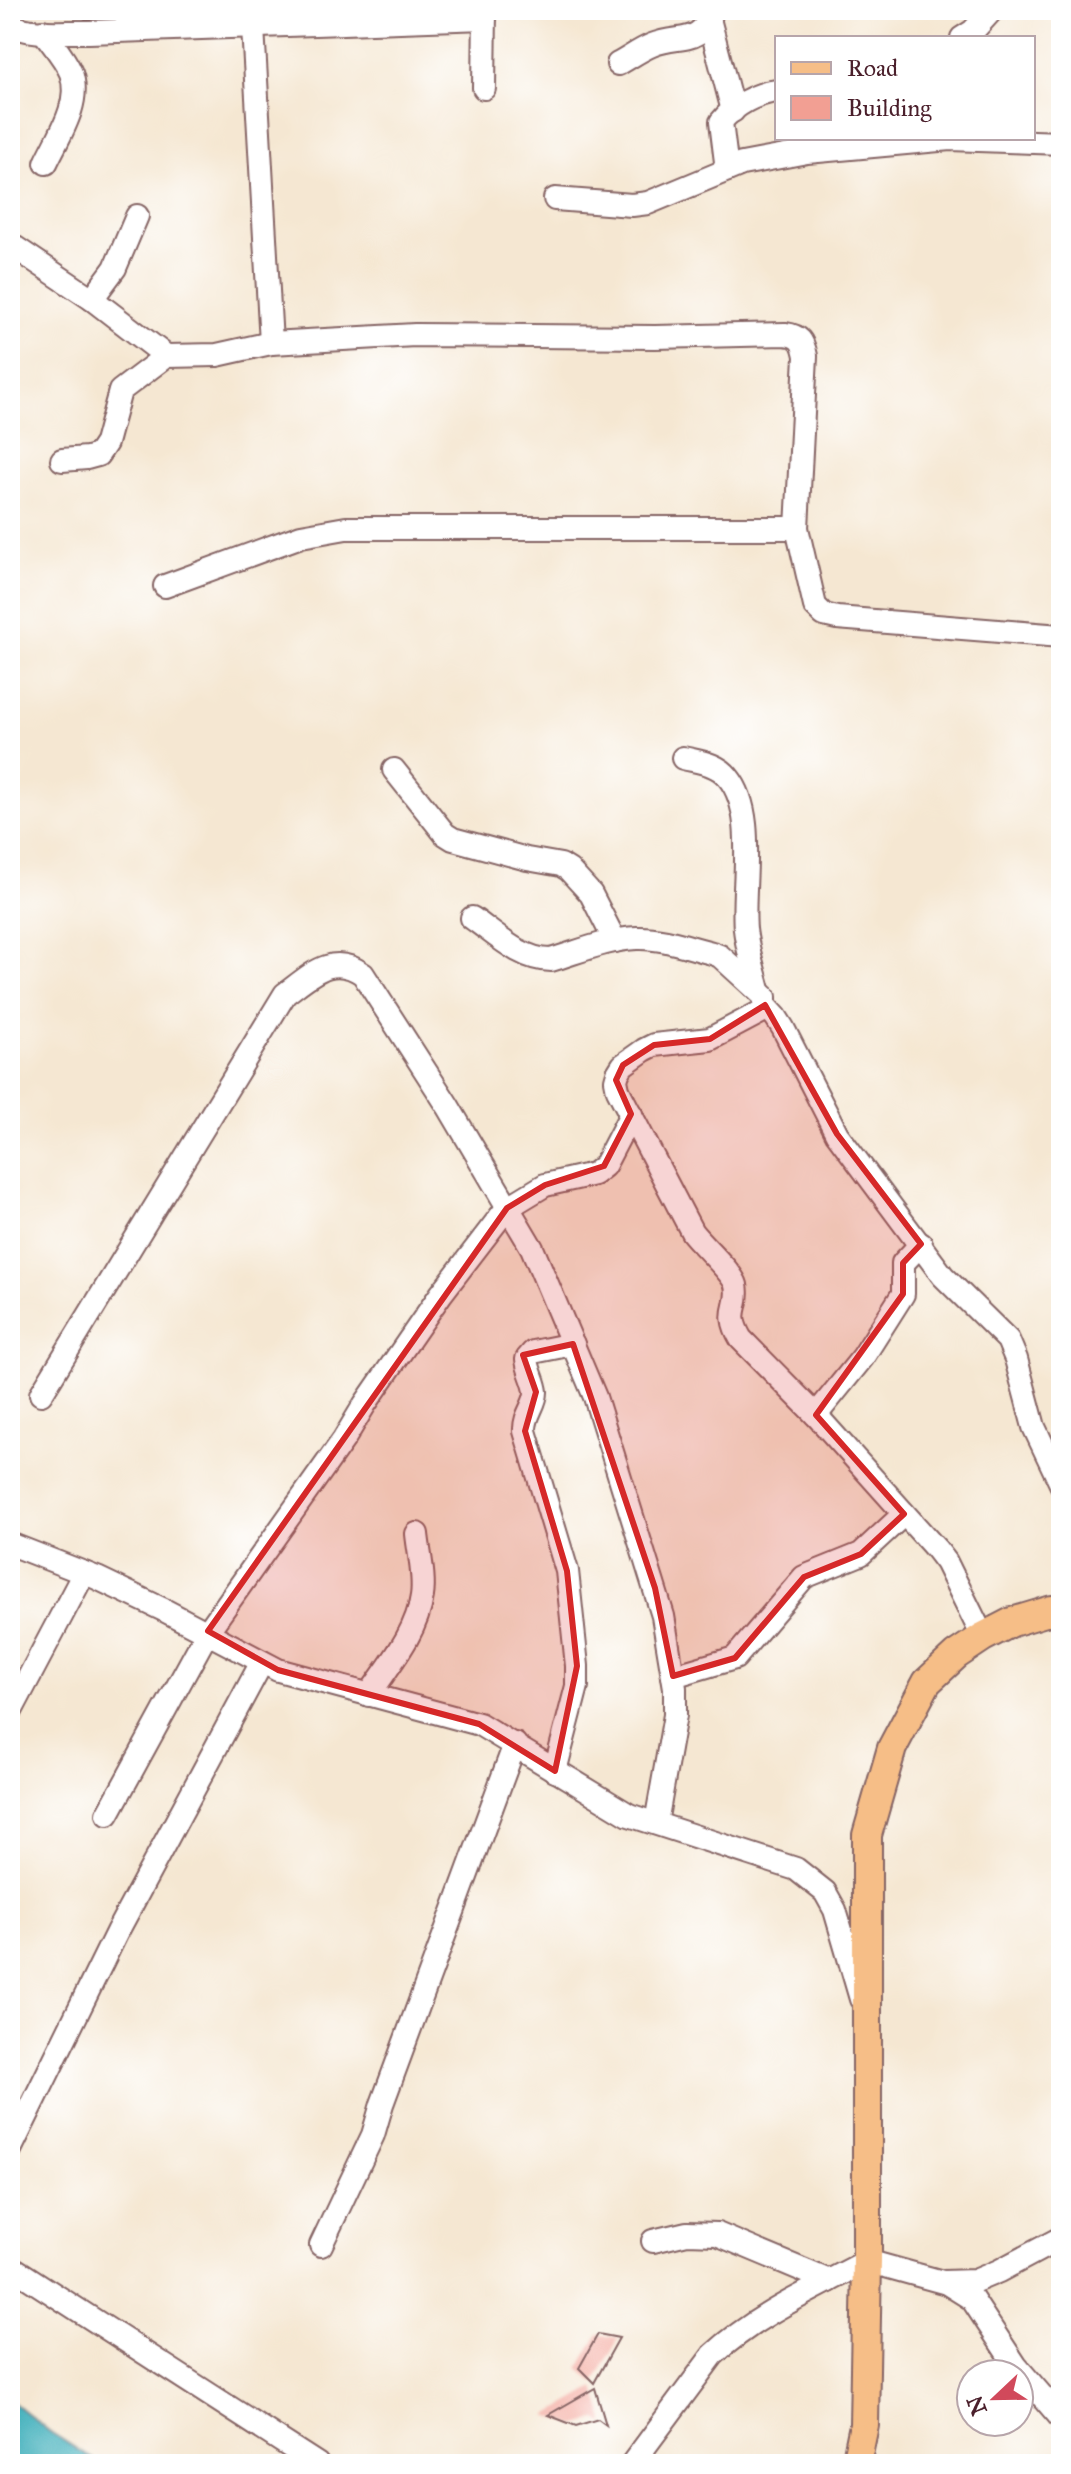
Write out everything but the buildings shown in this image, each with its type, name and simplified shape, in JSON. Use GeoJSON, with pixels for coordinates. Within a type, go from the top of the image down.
{"type":"FeatureCollection","features":[{"type":"Feature","properties":{"kind":"main road"},"geometry":{"type":"LineString","coordinates":[[856,2464],[864,2425],[867,2261],[867,1835],[892,1748],[927,1682],[956,1655],[983,1637],[1012,1622],[1061,1610]]}},
{"type":"Feature","properties":{"kind":"street"},"geometry":{"type":"LineString","coordinates":[[965,36],[992,10]]}},
{"type":"Feature","properties":{"kind":"street"},"geometry":{"type":"LineString","coordinates":[[618,64],[652,45],[696,36],[710,13]]}},
{"type":"Feature","properties":{"kind":"street"},"geometry":{"type":"LineString","coordinates":[[710,13],[733,111]]}},
{"type":"Feature","properties":{"kind":"street"},"geometry":{"type":"LineString","coordinates":[[10,24],[17,28],[43,31],[132,20],[485,14],[484,88]]}},
{"type":"Feature","properties":{"kind":"street"},"geometry":{"type":"LineString","coordinates":[[253,18],[271,343]]}},
{"type":"Feature","properties":{"kind":"street"},"geometry":{"type":"LineString","coordinates":[[43,31],[69,69],[74,96],[70,112],[46,163]]}},
{"type":"Feature","properties":{"kind":"street"},"geometry":{"type":"LineString","coordinates":[[727,170],[721,122],[755,95],[775,91]]}},
{"type":"Feature","properties":{"kind":"street"},"geometry":{"type":"LineString","coordinates":[[555,199],[632,205],[648,203],[742,164],[807,152],[924,140]]}},
{"type":"Feature","properties":{"kind":"street"},"geometry":{"type":"LineString","coordinates":[[978,140],[1061,143]]}},
{"type":"Feature","properties":{"kind":"street"},"geometry":{"type":"LineString","coordinates":[[92,299],[115,268],[137,216]]}},
{"type":"Feature","properties":{"kind":"street"},"geometry":{"type":"LineString","coordinates":[[10,244],[92,299],[166,356]]}},
{"type":"Feature","properties":{"kind":"street"},"geometry":{"type":"LineString","coordinates":[[62,460],[98,455],[106,443],[120,391],[166,356],[217,355],[271,343],[415,335],[797,336],[804,343],[806,356],[797,528],[815,606],[824,615],[837,618],[1061,636]]}},
{"type":"Feature","properties":{"kind":"street"},"geometry":{"type":"LineString","coordinates":[[165,586],[301,536],[346,528],[797,528]]}},
{"type":"Feature","properties":{"kind":"street"},"geometry":{"type":"LineString","coordinates":[[683,758],[721,769],[740,797],[745,831],[745,929],[762,998],[761,1012],[710,1039],[654,1045],[623,1065],[616,1080],[618,1090],[692,1232],[733,1278],[737,1294],[732,1313],[734,1327],[741,1339],[816,1415],[946,1562],[983,1637]]}},
{"type":"Feature","properties":{"kind":"street"},"geometry":{"type":"LineString","coordinates":[[394,770],[445,834],[453,839],[536,862],[561,865],[569,870],[598,905],[615,941]]}},
{"type":"Feature","properties":{"kind":"street"},"geometry":{"type":"LineString","coordinates":[[472,918],[526,956],[540,960],[551,960],[615,941],[647,939],[720,956],[762,998],[776,1017],[837,1134],[950,1285],[1008,1340],[1034,1427],[1061,1484]]}},
{"type":"Feature","properties":{"kind":"street"},"geometry":{"type":"LineString","coordinates":[[41,1394],[285,994],[332,965],[349,965],[363,974],[448,1106],[532,1248],[595,1397],[663,1616],[673,1676],[675,1715],[656,1823]]}},
{"type":"Feature","properties":{"kind":"street"},"geometry":{"type":"LineString","coordinates":[[108,1814],[208,1631],[344,1439],[441,1294],[507,1208],[545,1185],[594,1174],[604,1166],[631,1114]]}},
{"type":"Feature","properties":{"kind":"street"},"geometry":{"type":"LineString","coordinates":[[816,1415],[863,1357],[903,1294],[903,1263],[921,1244]]}},
{"type":"Feature","properties":{"kind":"street"},"geometry":{"type":"LineString","coordinates":[[555,1771],[577,1686],[577,1666],[567,1571],[525,1431],[525,1421],[536,1392],[527,1359],[533,1352],[573,1344]]}},
{"type":"Feature","properties":{"kind":"street"},"geometry":{"type":"LineString","coordinates":[[673,1676],[735,1658],[804,1577],[861,1554],[904,1514]]}},
{"type":"Feature","properties":{"kind":"street"},"geometry":{"type":"LineString","coordinates":[[369,1695],[410,1631],[422,1598],[417,1534]]}},
{"type":"Feature","properties":{"kind":"street"},"geometry":{"type":"LineString","coordinates":[[10,1544],[84,1573],[208,1631],[278,1670],[479,1724],[629,1815],[796,1869],[825,1892],[835,1910],[867,2020]]}},
{"type":"Feature","properties":{"kind":"street"},"geometry":{"type":"LineString","coordinates":[[10,1713],[84,1573]]}},
{"type":"Feature","properties":{"kind":"street"},"geometry":{"type":"LineString","coordinates":[[10,2150],[117,1932],[262,1662]]}},
{"type":"Feature","properties":{"kind":"street"},"geometry":{"type":"LineString","coordinates":[[321,2245],[373,2135],[515,1744]]}},
{"type":"Feature","properties":{"kind":"street"},"geometry":{"type":"LineString","coordinates":[[653,2241],[687,2233],[717,2234],[829,2281]]}},
{"type":"Feature","properties":{"kind":"street"},"geometry":{"type":"LineString","coordinates":[[943,2282],[975,2281],[1061,2238]]}},
{"type":"Feature","properties":{"kind":"street"},"geometry":{"type":"LineString","coordinates":[[632,2464],[713,2355],[729,2340],[771,2313],[867,2261],[943,2282],[972,2299],[1016,2366],[1061,2418]]}},
{"type":"Feature","properties":{"kind":"street"},"geometry":{"type":"LineString","coordinates":[[10,2266],[317,2464]]}},
{"type":"Feature","properties":{"kind":"highlighted area"},"geometry":{"type":"Polygon","coordinates":[[[765,1005],[837,1134],[921,1244],[903,1263],[903,1294],[816,1415],[904,1514],[861,1554],[804,1577],[735,1658],[673,1676],[655,1588],[573,1344],[523,1355],[536,1392],[525,1431],[567,1571],[577,1666],[555,1771],[479,1724],[278,1670],[208,1631],[507,1208],[545,1185],[604,1166],[631,1114],[616,1080],[623,1065],[654,1045],[710,1039],[765,1005]]]}},
{"type":"Feature","properties":{"kind":"water"},"geometry":{"type":"Polygon","coordinates":[[[10,2400],[50,2432],[100,2464],[10,2464],[10,2400]]]}}]}
